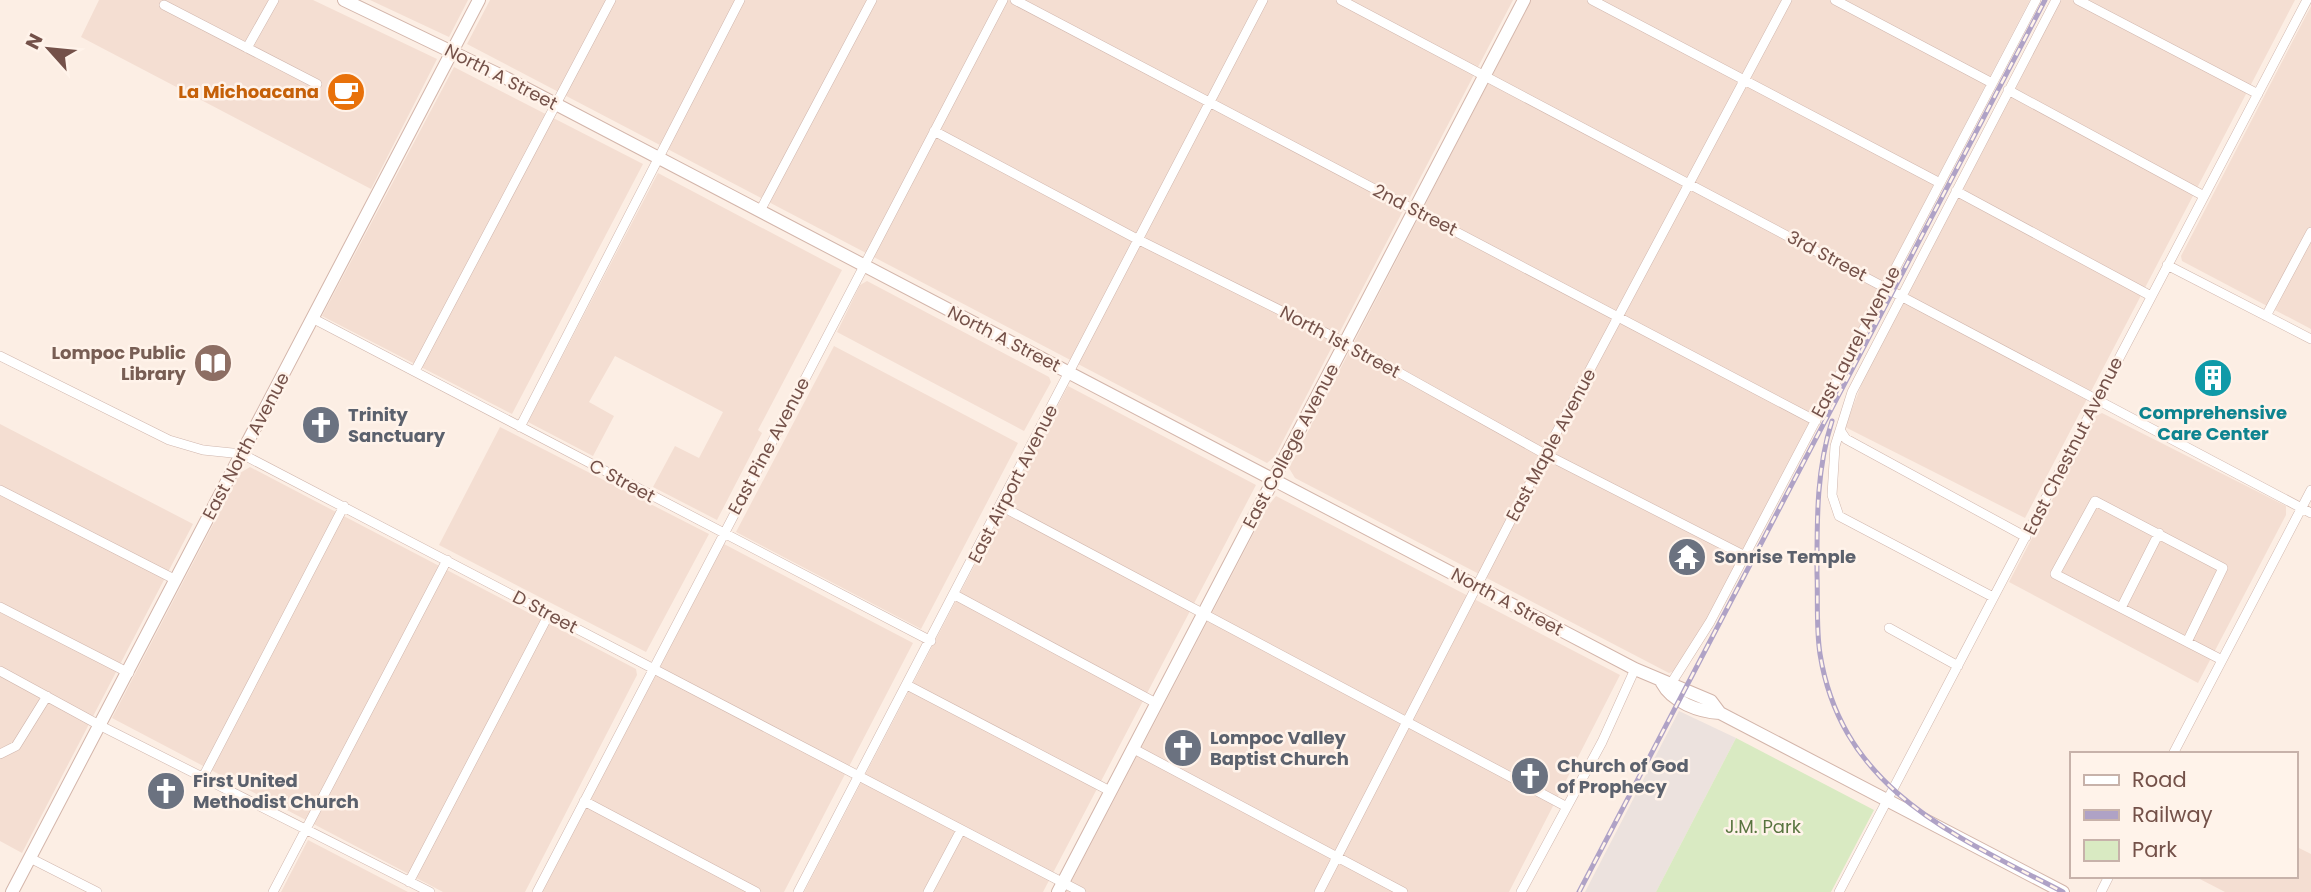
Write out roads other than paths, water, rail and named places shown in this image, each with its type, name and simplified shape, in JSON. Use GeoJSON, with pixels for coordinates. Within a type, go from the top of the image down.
{"type":"FeatureCollection","features":[{"type":"Feature","properties":{"kind":"street"},"geometry":{"type":"LineString","coordinates":[[247,48],[274,0]]}},
{"type":"Feature","properties":{"kind":"street","name":"North A Street"},"geometry":{"type":"LineString","coordinates":[[344,0],[556,105],[1635,669],[1667,682],[1667,693],[1690,705],[1704,712],[1720,713],[2063,892]]}},
{"type":"Feature","properties":{"kind":"street","name":"East North Avenue"},"geometry":{"type":"LineString","coordinates":[[12,892],[479,0]]}},
{"type":"Feature","properties":{"kind":"street"},"geometry":{"type":"LineString","coordinates":[[415,371],[611,0]]}},
{"type":"Feature","properties":{"kind":"street"},"geometry":{"type":"LineString","coordinates":[[520,427],[740,0]]}},
{"type":"Feature","properties":{"kind":"street"},"geometry":{"type":"LineString","coordinates":[[760,211],[872,0]]}},
{"type":"Feature","properties":{"kind":"street","name":"East Pine Avenue"},"geometry":{"type":"LineString","coordinates":[[537,892],[1003,0]]}},
{"type":"Feature","properties":{"kind":"street","name":"2nd Street"},"geometry":{"type":"LineString","coordinates":[[1014,0],[1816,421]]}},
{"type":"Feature","properties":{"kind":"street","name":"East Airport Avenue"},"geometry":{"type":"LineString","coordinates":[[798,892],[1263,0]]}},
{"type":"Feature","properties":{"kind":"street","name":"3rd Street"},"geometry":{"type":"LineString","coordinates":[[1341,0],[1902,294],[2311,513]]}},
{"type":"Feature","properties":{"kind":"street","name":"East College Avenue"},"geometry":{"type":"LineString","coordinates":[[1061,887],[1524,0]]}},
{"type":"Feature","properties":{"kind":"street"},"geometry":{"type":"LineString","coordinates":[[1592,0],[1940,183]]}},
{"type":"Feature","properties":{"kind":"street","name":"East Maple Avenue"},"geometry":{"type":"LineString","coordinates":[[1319,892],[1545,454],[1787,0]]}},
{"type":"Feature","properties":{"kind":"street"},"geometry":{"type":"LineString","coordinates":[[1835,0],[1993,83]]}},
{"type":"Feature","properties":{"kind":"street","name":"East Laurel Avenue"},"geometry":{"type":"LineString","coordinates":[[1667,682],[1701,639],[2036,0]]}},
{"type":"Feature","properties":{"kind":"street","name":"East Laurel Avenue"},"geometry":{"type":"LineString","coordinates":[[1993,597],[1839,516],[1832,495],[1835,446],[1852,392],[2056,0]]}},
{"type":"Feature","properties":{"kind":"street"},"geometry":{"type":"LineString","coordinates":[[2078,0],[2258,94]]}},
{"type":"Feature","properties":{"kind":"street","name":"East Chestnut Avenue"},"geometry":{"type":"LineString","coordinates":[[1839,892],[2307,0]]}},
{"type":"Feature","properties":{"kind":"street"},"geometry":{"type":"LineString","coordinates":[[164,5],[317,84]]}},
{"type":"Feature","properties":{"kind":"street"},"geometry":{"type":"LineString","coordinates":[[2008,90],[2204,197]]}},
{"type":"Feature","properties":{"kind":"street","name":"North 1st Street"},"geometry":{"type":"LineString","coordinates":[[934,131],[1137,239],[1346,343],[1545,454],[1745,556]]}},
{"type":"Feature","properties":{"kind":"street"},"geometry":{"type":"LineString","coordinates":[[1956,191],[2151,296]]}},
{"type":"Feature","properties":{"kind":"street"},"geometry":{"type":"LineString","coordinates":[[2266,316],[2311,232]]}},
{"type":"Feature","properties":{"kind":"street"},"geometry":{"type":"LineString","coordinates":[[2167,265],[2311,339]]}},
{"type":"Feature","properties":{"kind":"street","name":"C Street"},"geometry":{"type":"LineString","coordinates":[[314,318],[931,641]]}},
{"type":"Feature","properties":{"kind":"street","name":"D Street"},"geometry":{"type":"LineString","coordinates":[[0,356],[169,440],[203,450],[242,454],[860,775],[1061,887],[1081,892]]}},
{"type":"Feature","properties":{"kind":"street"},"geometry":{"type":"LineString","coordinates":[[1840,430],[1846,439],[2026,537]]}},
{"type":"Feature","properties":{"kind":"street"},"geometry":{"type":"LineString","coordinates":[[0,490],[176,580]]}},
{"type":"Feature","properties":{"kind":"street"},"geometry":{"type":"LineString","coordinates":[[2174,752],[2311,490]]}},
{"type":"Feature","properties":{"kind":"street"},"geometry":{"type":"LineString","coordinates":[[2187,642],[2223,568],[2095,501],[2054,574],[2222,660]]}},
{"type":"Feature","properties":{"kind":"street"},"geometry":{"type":"LineString","coordinates":[[202,778],[344,506]]}},
{"type":"Feature","properties":{"kind":"street"},"geometry":{"type":"LineString","coordinates":[[1001,506],[1567,807]]}},
{"type":"Feature","properties":{"kind":"street"},"geometry":{"type":"LineString","coordinates":[[2121,608],[2159,533]]}},
{"type":"Feature","properties":{"kind":"street"},"geometry":{"type":"LineString","coordinates":[[273,892],[447,560]]}},
{"type":"Feature","properties":{"kind":"street"},"geometry":{"type":"LineString","coordinates":[[955,595],[1156,703]]}},
{"type":"Feature","properties":{"kind":"street"},"geometry":{"type":"LineString","coordinates":[[0,607],[129,673]]}},
{"type":"Feature","properties":{"kind":"street"},"geometry":{"type":"LineString","coordinates":[[409,882],[549,614]]}},
{"type":"Feature","properties":{"kind":"street"},"geometry":{"type":"LineString","coordinates":[[1889,628],[1958,666]]}},
{"type":"Feature","properties":{"kind":"street"},"geometry":{"type":"LineString","coordinates":[[1521,892],[1567,807],[1635,669]]}},
{"type":"Feature","properties":{"kind":"street"},"geometry":{"type":"LineString","coordinates":[[0,671],[202,778],[430,892]]}},
{"type":"Feature","properties":{"kind":"street"},"geometry":{"type":"LineString","coordinates":[[907,685],[1110,791]]}},
{"type":"Feature","properties":{"kind":"street"},"geometry":{"type":"LineString","coordinates":[[0,754],[16,746],[47,696]]}},
{"type":"Feature","properties":{"kind":"street"},"geometry":{"type":"LineString","coordinates":[[1132,748],[1403,892]]}},
{"type":"Feature","properties":{"kind":"street"},"geometry":{"type":"LineString","coordinates":[[584,802],[756,892]]}},
{"type":"Feature","properties":{"kind":"street"},"geometry":{"type":"LineString","coordinates":[[928,892],[961,830]]}},
{"type":"Feature","properties":{"kind":"street"},"geometry":{"type":"LineString","coordinates":[[30,858],[97,892]]}},
{"type":"Feature","properties":{"kind":"railway"},"geometry":{"type":"LineString","coordinates":[[1579,892],[2045,0]]}},
{"type":"Feature","properties":{"kind":"railway"},"geometry":{"type":"LineString","coordinates":[[1832,421],[1820,478],[1817,574],[1820,654],[1832,701],[1852,741],[1878,774],[1909,803],[1982,850],[2063,892]]}},
{"type":"Feature","properties":{"kind":"place","name":"La Michoacana"},"geometry":{"type":"Point","coordinates":[346,92]}},
{"type":"Feature","properties":{"kind":"place","name":"Lompoc Public Library"},"geometry":{"type":"Point","coordinates":[213,363]}},
{"type":"Feature","properties":{"kind":"place","name":"Comprehensive Care Center"},"geometry":{"type":"Point","coordinates":[2213,378]}},
{"type":"Feature","properties":{"kind":"place","name":"Trinity Sanctuary"},"geometry":{"type":"Point","coordinates":[321,425]}},
{"type":"Feature","properties":{"kind":"place","name":"Sonrise Temple"},"geometry":{"type":"Point","coordinates":[1687,557]}},
{"type":"Feature","properties":{"kind":"place","name":"Lompoc Valley Baptist Church"},"geometry":{"type":"Point","coordinates":[1183,748]}},
{"type":"Feature","properties":{"kind":"place","name":"Church of God of Prophecy"},"geometry":{"type":"Point","coordinates":[1530,776]}},
{"type":"Feature","properties":{"kind":"place","name":"First United Methodist Church"},"geometry":{"type":"Point","coordinates":[166,791]}},
{"type":"Feature","properties":{"kind":"park label","name":"J.M. Park"},"geometry":{"type":"Point","coordinates":[1763,827]}}]}
